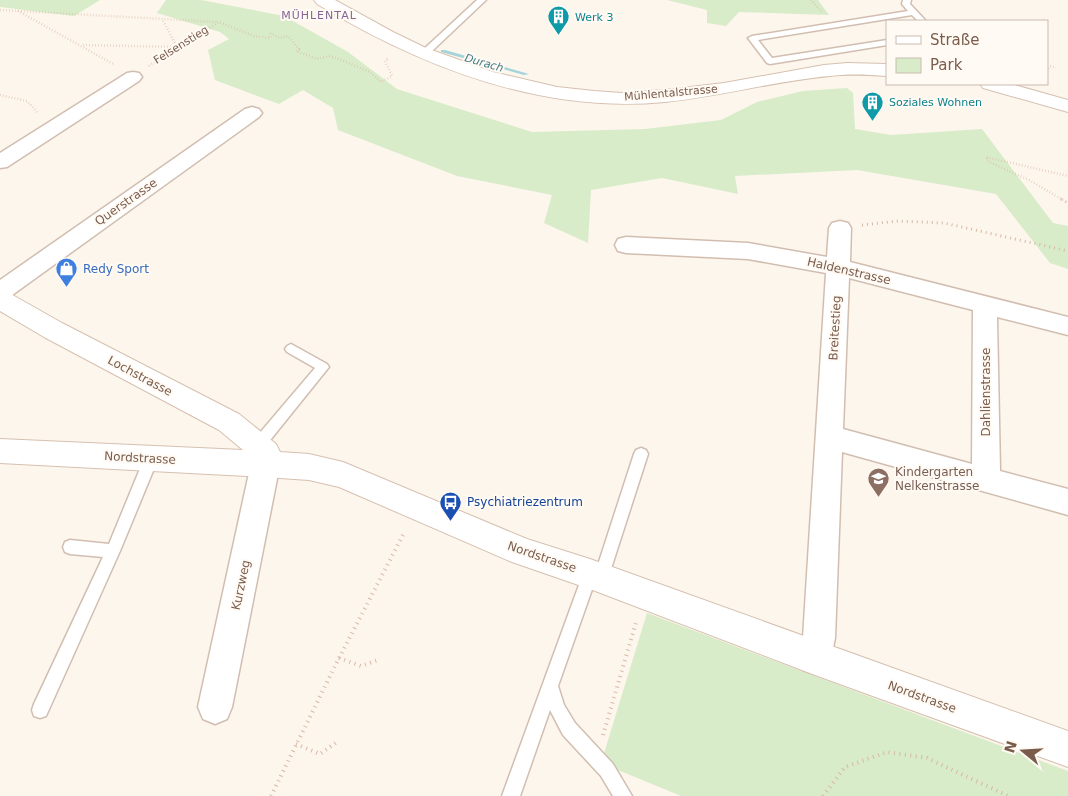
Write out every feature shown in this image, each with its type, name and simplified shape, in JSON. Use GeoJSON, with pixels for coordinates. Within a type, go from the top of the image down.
{"type":"FeatureCollection","features":[{"type":"Feature","properties":{"kind":"street","name":"Mühlentalstrasse"},"geometry":{"type":"LineString","coordinates":[[323,0],[372,31],[451,65],[540,90],[595,97],[643,98],[709,91],[780,77],[842,69],[886,70]]}},
{"type":"Feature","properties":{"kind":"street"},"geometry":{"type":"LineString","coordinates":[[0,162],[133,77]]}},
{"type":"Feature","properties":{"kind":"street"},"geometry":{"type":"LineString","coordinates":[[985,86],[1039,102],[1068,106]]}},
{"type":"Feature","properties":{"kind":"street","name":"Querstrasse"},"geometry":{"type":"LineString","coordinates":[[0,292],[252,113]]}},
{"type":"Feature","properties":{"kind":"street","name":"Breitestieg"},"geometry":{"type":"LineString","coordinates":[[815,658],[819,638],[840,228]]}},
{"type":"Feature","properties":{"kind":"street","name":"Haldenstrasse"},"geometry":{"type":"LineString","coordinates":[[626,245],[748,251],[838,267],[1068,326]]}},
{"type":"Feature","properties":{"kind":"street","name":"Lochstrasse"},"geometry":{"type":"LineString","coordinates":[[0,299],[53,330],[229,422],[262,454]]}},
{"type":"Feature","properties":{"kind":"street","name":"Dahlienstrasse"},"geometry":{"type":"LineString","coordinates":[[985,304],[986,479]]}},
{"type":"Feature","properties":{"kind":"street"},"geometry":{"type":"LineString","coordinates":[[829,437],[1068,502]]}},
{"type":"Feature","properties":{"kind":"street","name":"Nordstrasse"},"geometry":{"type":"LineString","coordinates":[[0,451],[151,459],[262,454],[344,475],[523,552],[595,576],[1068,749]]}},
{"type":"Feature","properties":{"kind":"street","name":"Kurzweg"},"geometry":{"type":"LineString","coordinates":[[215,707],[263,479],[262,454]]}},
{"type":"Feature","properties":{"kind":"lane"},"geometry":{"type":"LineString","coordinates":[[418,52],[428,50],[482,0]]}},
{"type":"Feature","properties":{"kind":"lane"},"geometry":{"type":"LineString","coordinates":[[907,0],[906,4],[913,14],[921,20]]}},
{"type":"Feature","properties":{"kind":"lane"},"geometry":{"type":"LineString","coordinates":[[780,77],[752,38],[913,14]]}},
{"type":"Feature","properties":{"kind":"lane"},"geometry":{"type":"LineString","coordinates":[[770,61],[886,42]]}},
{"type":"Feature","properties":{"kind":"lane"},"geometry":{"type":"LineString","coordinates":[[262,454],[323,367],[291,349]]}},
{"type":"Feature","properties":{"kind":"lane"},"geometry":{"type":"LineString","coordinates":[[510,796],[550,685],[595,576],[641,454]]}},
{"type":"Feature","properties":{"kind":"lane"},"geometry":{"type":"LineString","coordinates":[[40,710],[113,551],[151,459]]}},
{"type":"Feature","properties":{"kind":"lane"},"geometry":{"type":"LineString","coordinates":[[70,547],[113,551]]}},
{"type":"Feature","properties":{"kind":"lane"},"geometry":{"type":"LineString","coordinates":[[550,685],[557,708],[569,729],[607,770],[623,796]]}},
{"type":"Feature","properties":{"kind":"path"},"geometry":{"type":"LineString","coordinates":[[0,10],[219,22]]}},
{"type":"Feature","properties":{"kind":"path"},"geometry":{"type":"LineString","coordinates":[[18,11],[82,44],[133,77]]}},
{"type":"Feature","properties":{"kind":"path"},"geometry":{"type":"LineString","coordinates":[[82,44],[177,47],[162,19]]}},
{"type":"Feature","properties":{"kind":"path","name":"Felsenstieg"},"geometry":{"type":"LineString","coordinates":[[133,77],[177,47],[219,22],[254,36],[270,38],[270,33],[278,38],[288,36],[299,49],[296,51],[317,59],[330,56],[341,60],[370,72],[380,82],[392,76],[385,61],[389,58],[404,65],[418,52]]}},
{"type":"Feature","properties":{"kind":"path"},"geometry":{"type":"LineString","coordinates":[[1048,69],[1050,66],[1056,68]]}},
{"type":"Feature","properties":{"kind":"path"},"geometry":{"type":"LineString","coordinates":[[0,95],[27,101],[39,113],[62,123]]}},
{"type":"Feature","properties":{"kind":"path"},"geometry":{"type":"LineString","coordinates":[[1068,176],[986,157],[989,162],[1029,180],[1068,203]]}},
{"type":"Feature","properties":{"kind":"path"},"geometry":{"type":"LineString","coordinates":[[840,228],[898,221],[944,223],[1068,251]]}},
{"type":"Feature","properties":{"kind":"path"},"geometry":{"type":"LineString","coordinates":[[271,796],[339,658],[404,533]]}},
{"type":"Feature","properties":{"kind":"path"},"geometry":{"type":"LineString","coordinates":[[595,758],[644,594]]}},
{"type":"Feature","properties":{"kind":"path"},"geometry":{"type":"LineString","coordinates":[[339,658],[361,666],[378,660]]}},
{"type":"Feature","properties":{"kind":"path"},"geometry":{"type":"LineString","coordinates":[[296,744],[320,754],[337,742]]}},
{"type":"Feature","properties":{"kind":"path"},"geometry":{"type":"LineString","coordinates":[[823,796],[845,767],[887,752],[927,758],[1008,796]]}},
{"type":"Feature","properties":{"kind":"green space"},"geometry":{"type":"Polygon","coordinates":[[[0,0],[100,0],[74,16],[0,7],[0,0]]]}},
{"type":"Feature","properties":{"kind":"green space"},"geometry":{"type":"Polygon","coordinates":[[[166,0],[201,0],[284,16],[348,52],[397,89],[532,132],[645,129],[721,120],[757,102],[803,91],[847,88],[853,93],[855,129],[891,135],[982,129],[1053,223],[1068,226],[1068,269],[1050,263],[996,194],[857,170],[735,176],[738,194],[662,178],[591,190],[588,243],[544,223],[552,195],[457,176],[338,130],[333,108],[303,90],[279,104],[215,80],[208,50],[229,39],[220,32],[157,13],[166,0]]]}},
{"type":"Feature","properties":{"kind":"green space"},"geometry":{"type":"Polygon","coordinates":[[[667,0],[818,0],[829,15],[739,12],[726,26],[707,23],[707,10],[667,0]]]}},
{"type":"Feature","properties":{"kind":"green space"},"geometry":{"type":"Polygon","coordinates":[[[647,613],[1068,771],[1068,796],[681,796],[601,763],[647,613]]]}},
{"type":"Feature","properties":{"kind":"waterway","name":"Durach"},"geometry":{"type":"LineString","coordinates":[[443,51],[526,74]]}},
{"type":"Feature","properties":{"kind":"place","name":"Werk 3"},"geometry":{"type":"Point","coordinates":[559,36]}},
{"type":"Feature","properties":{"kind":"place","name":"Soziales Wohnen"},"geometry":{"type":"Point","coordinates":[873,121]}},
{"type":"Feature","properties":{"kind":"place","name":"Redy Sport"},"geometry":{"type":"Point","coordinates":[67,288]}},
{"type":"Feature","properties":{"kind":"place","name":"Kindergarten Nelkenstrasse"},"geometry":{"type":"Point","coordinates":[879,498]}},
{"type":"Feature","properties":{"kind":"place","name":"Psychiatriezentrum"},"geometry":{"type":"Point","coordinates":[451,521]}},
{"type":"Feature","properties":{"kind":"district","name":"MÜHLENTAL"},"geometry":{"type":"Point","coordinates":[319,15]}}]}
